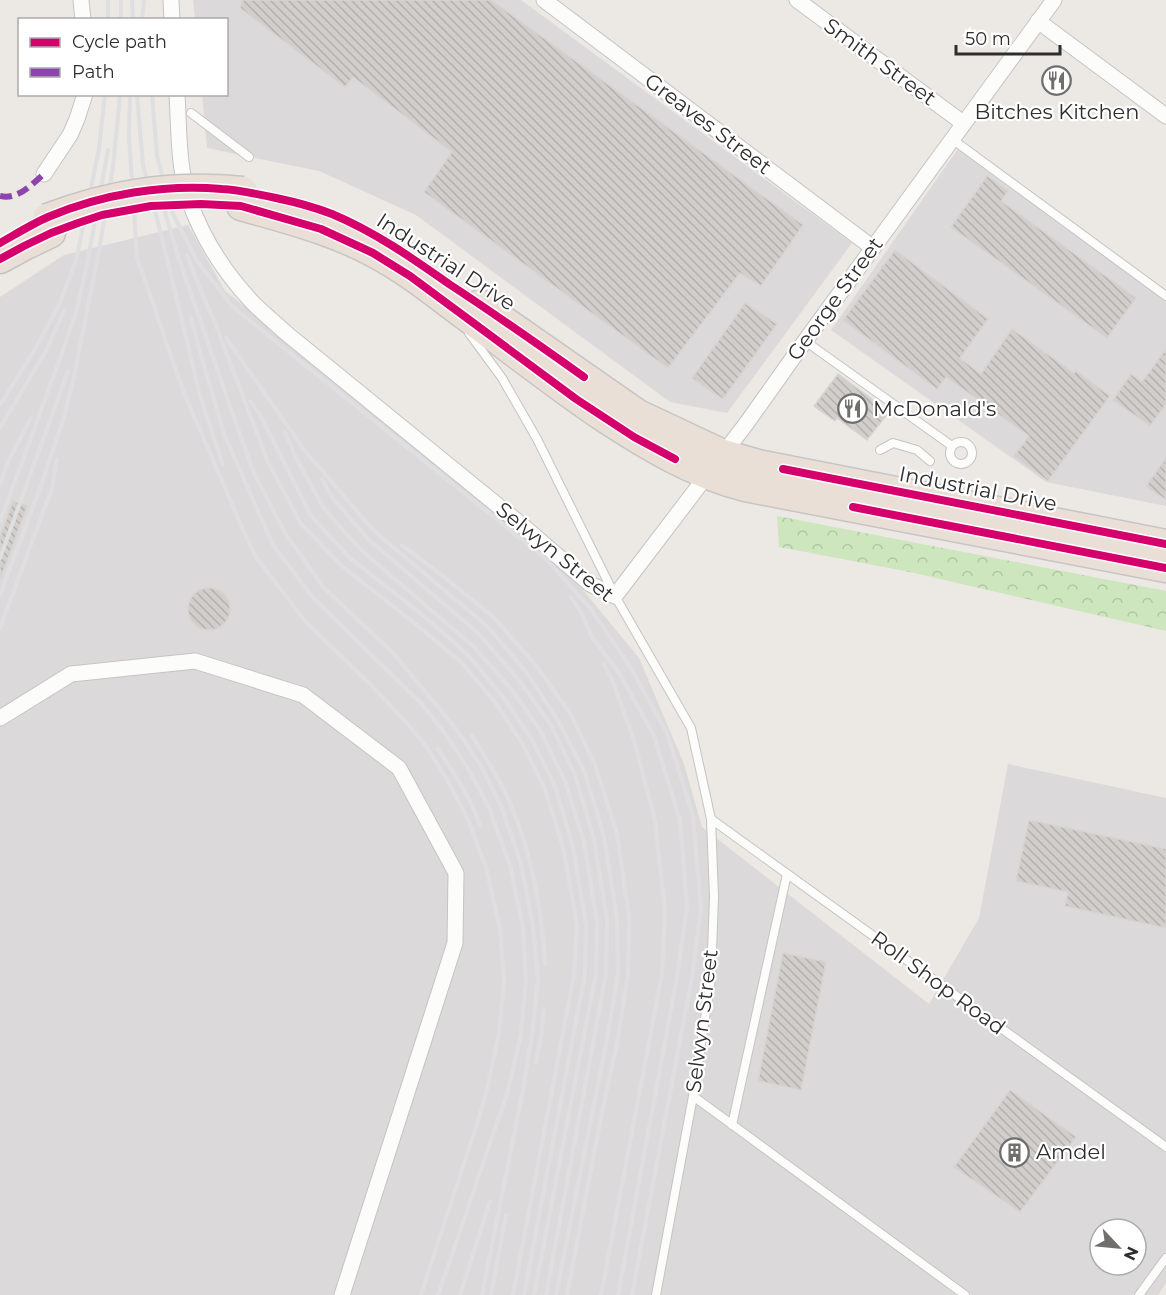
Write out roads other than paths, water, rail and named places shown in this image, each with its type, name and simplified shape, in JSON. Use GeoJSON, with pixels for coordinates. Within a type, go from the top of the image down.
{"type":"FeatureCollection","features":[{"type":"Feature","properties":{"kind":"highway","name":"Industrial Drive"},"geometry":{"type":"LineString","coordinates":[[0,259],[24,246],[70,209],[146,191],[186,188],[220,189],[321,229],[373,253],[447,302],[576,399],[634,437],[675,459],[715,464],[758,464],[1166,544]]}},
{"type":"Feature","properties":{"kind":"highway","name":"Industrial Drive"},"geometry":{"type":"LineString","coordinates":[[242,199],[294,202],[332,214],[384,239],[746,486],[1166,568]]}},
{"type":"Feature","properties":{"kind":"highway","name":"Industrial Drive"},"geometry":{"type":"LineString","coordinates":[[0,243],[49,225]]}},
{"type":"Feature","properties":{"kind":"street"},"geometry":{"type":"LineString","coordinates":[[81,0],[82,18]]}},
{"type":"Feature","properties":{"kind":"street"},"geometry":{"type":"LineString","coordinates":[[171,0],[172,18]]}},
{"type":"Feature","properties":{"kind":"street","name":"Smith Street"},"geometry":{"type":"LineString","coordinates":[[796,0],[963,123]]}},
{"type":"Feature","properties":{"kind":"street","name":"George Street"},"geometry":{"type":"LineString","coordinates":[[615,596],[746,424],[1054,0]]}},
{"type":"Feature","properties":{"kind":"street","name":"Greaves Street"},"geometry":{"type":"LineString","coordinates":[[547,1],[873,248]]}},
{"type":"Feature","properties":{"kind":"street"},"geometry":{"type":"LineString","coordinates":[[1038,21],[1166,116]]}},
{"type":"Feature","properties":{"kind":"street"},"geometry":{"type":"LineString","coordinates":[[44,174],[70,135],[84,96]]}},
{"type":"Feature","properties":{"kind":"street","name":"Selwyn Street"},"geometry":{"type":"LineString","coordinates":[[177,96],[180,155],[189,199],[205,237],[252,302],[286,333],[523,526],[590,584],[615,596]]}},
{"type":"Feature","properties":{"kind":"street"},"geometry":{"type":"LineString","coordinates":[[0,718],[71,674],[195,661],[303,695],[399,768],[456,873],[455,944],[342,1295]]}},
{"type":"Feature","properties":{"kind":"lane"},"geometry":{"type":"LineString","coordinates":[[191,113],[249,157]]}},
{"type":"Feature","properties":{"kind":"lane"},"geometry":{"type":"LineString","coordinates":[[952,139],[1166,296]]}},
{"type":"Feature","properties":{"kind":"lane"},"geometry":{"type":"LineString","coordinates":[[447,302],[502,378],[537,439],[615,596]]}},
{"type":"Feature","properties":{"kind":"lane"},"geometry":{"type":"LineString","coordinates":[[805,341],[952,447]]}},
{"type":"Feature","properties":{"kind":"lane"},"geometry":{"type":"LineString","coordinates":[[880,450],[893,443],[917,450],[930,461]]}},
{"type":"Feature","properties":{"kind":"lane","name":"Selwyn Street"},"geometry":{"type":"LineString","coordinates":[[615,596],[691,728],[711,819],[714,897],[711,979],[693,1096],[656,1295]]}},
{"type":"Feature","properties":{"kind":"lane","name":"Roll Shop Road"},"geometry":{"type":"LineString","coordinates":[[711,819],[1166,1147]]}},
{"type":"Feature","properties":{"kind":"lane"},"geometry":{"type":"LineString","coordinates":[[732,1125],[787,874]]}},
{"type":"Feature","properties":{"kind":"lane"},"geometry":{"type":"LineString","coordinates":[[693,1096],[965,1295]]}},
{"type":"Feature","properties":{"kind":"lane"},"geometry":{"type":"LineString","coordinates":[[1139,1295],[1166,1258]]}},
{"type":"Feature","properties":{"kind":"railway"},"geometry":{"type":"LineString","coordinates":[[108,0],[108,18]]}},
{"type":"Feature","properties":{"kind":"railway"},"geometry":{"type":"LineString","coordinates":[[121,0],[121,18]]}},
{"type":"Feature","properties":{"kind":"railway"},"geometry":{"type":"LineString","coordinates":[[132,0],[133,18]]}},
{"type":"Feature","properties":{"kind":"railway"},"geometry":{"type":"LineString","coordinates":[[142,18],[144,0]]}},
{"type":"Feature","properties":{"kind":"railway"},"geometry":{"type":"LineString","coordinates":[[0,405],[58,307],[76,261],[99,149],[105,96]]}},
{"type":"Feature","properties":{"kind":"railway"},"geometry":{"type":"LineString","coordinates":[[0,595],[65,414],[99,251],[113,167],[120,96]]}},
{"type":"Feature","properties":{"kind":"railway"},"geometry":{"type":"LineString","coordinates":[[130,96],[129,136],[137,258],[184,393],[244,532],[256,557],[305,621],[371,685],[426,746],[466,815],[486,867],[500,929],[504,980],[499,1033],[480,1114],[421,1295]]}},
{"type":"Feature","properties":{"kind":"railway"},"geometry":{"type":"LineString","coordinates":[[137,96],[143,165],[200,396],[223,465]]}},
{"type":"Feature","properties":{"kind":"railway"},"geometry":{"type":"LineString","coordinates":[[152,96],[157,156],[173,214],[197,261],[233,307],[546,559],[591,609],[632,670],[667,733],[693,816],[701,908],[692,977],[632,1295]]}},
{"type":"Feature","properties":{"kind":"railway"},"geometry":{"type":"LineString","coordinates":[[0,522],[77,309],[108,150]]}},
{"type":"Feature","properties":{"kind":"railway"},"geometry":{"type":"LineString","coordinates":[[165,212],[179,259],[254,473],[285,533],[324,588],[393,653],[457,730],[481,766],[501,806],[521,864],[533,926],[538,980],[522,1095],[482,1295]]}},
{"type":"Feature","properties":{"kind":"railway"},"geometry":{"type":"LineString","coordinates":[[187,255],[268,462],[301,524],[343,567],[462,663],[495,702],[522,743],[545,789],[564,851],[577,925],[574,975],[513,1295]]}},
{"type":"Feature","properties":{"kind":"railway"},"geometry":{"type":"LineString","coordinates":[[0,428],[46,351],[64,311]]}},
{"type":"Feature","properties":{"kind":"railway"},"geometry":{"type":"LineString","coordinates":[[191,318],[224,434],[273,545],[314,599],[421,703],[446,735],[469,770],[489,808],[510,865],[523,928],[526,980],[521,1034],[508,1091],[438,1295]]}},
{"type":"Feature","properties":{"kind":"railway"},"geometry":{"type":"LineString","coordinates":[[226,338],[305,451],[375,532],[487,626],[527,673],[559,722],[585,773],[604,837],[617,918],[618,974],[556,1295]]}},
{"type":"Feature","properties":{"kind":"railway"},"geometry":{"type":"LineString","coordinates":[[0,558],[68,371]]}},
{"type":"Feature","properties":{"kind":"railway"},"geometry":{"type":"LineString","coordinates":[[250,401],[259,413],[311,516],[350,558],[425,617],[467,654],[503,697],[531,738],[555,786],[573,847],[586,925],[585,974],[524,1295]]}},
{"type":"Feature","properties":{"kind":"railway"},"geometry":{"type":"LineString","coordinates":[[0,485],[8,462],[31,418]]}},
{"type":"Feature","properties":{"kind":"railway"},"geometry":{"type":"LineString","coordinates":[[285,432],[296,458],[322,505],[334,520],[360,549],[474,647],[512,690],[540,730],[565,781],[584,842],[597,921],[596,973],[534,1295]]}},
{"type":"Feature","properties":{"kind":"railway"},"geometry":{"type":"LineString","coordinates":[[0,628],[52,488],[57,459]]}},
{"type":"Feature","properties":{"kind":"railway"},"geometry":{"type":"LineString","coordinates":[[322,479],[332,497],[369,540],[478,633],[518,679],[551,725],[575,775],[594,839],[607,920],[606,974],[546,1295]]}},
{"type":"Feature","properties":{"kind":"railway"},"geometry":{"type":"LineString","coordinates":[[402,545],[493,617],[535,664],[570,713],[595,765],[617,834],[629,917],[628,975],[617,1044],[567,1295]]}},
{"type":"Feature","properties":{"kind":"railway"},"geometry":{"type":"LineString","coordinates":[[571,597],[582,614],[592,637],[621,676],[654,736],[680,820],[687,907],[677,977],[618,1295]]}},
{"type":"Feature","properties":{"kind":"railway"},"geometry":{"type":"LineString","coordinates":[[601,1295],[662,974],[665,911],[655,821],[634,740],[604,664]]}},
{"type":"Feature","properties":{"kind":"railway"},"geometry":{"type":"LineString","coordinates":[[472,736],[507,796],[525,844],[538,903],[545,964]]}},
{"type":"Feature","properties":{"kind":"railway"},"geometry":{"type":"LineString","coordinates":[[438,749],[467,795],[480,825]]}},
{"type":"Feature","properties":{"kind":"railway"},"geometry":{"type":"LineString","coordinates":[[536,1062],[544,1009]]}},
{"type":"Feature","properties":{"kind":"railway"},"geometry":{"type":"LineString","coordinates":[[460,1295],[490,1201]]}},
{"type":"Feature","properties":{"kind":"railway"},"geometry":{"type":"LineString","coordinates":[[491,1295],[506,1215]]}},
{"type":"Feature","properties":{"kind":"place","name":"Bitches Kitchen"},"geometry":{"type":"Point","coordinates":[1057,81]}},
{"type":"Feature","properties":{"kind":"place","name":"McDonald's"},"geometry":{"type":"Point","coordinates":[852,409]}},
{"type":"Feature","properties":{"kind":"place","name":"Amdel"},"geometry":{"type":"Point","coordinates":[1015,1152]}}]}
